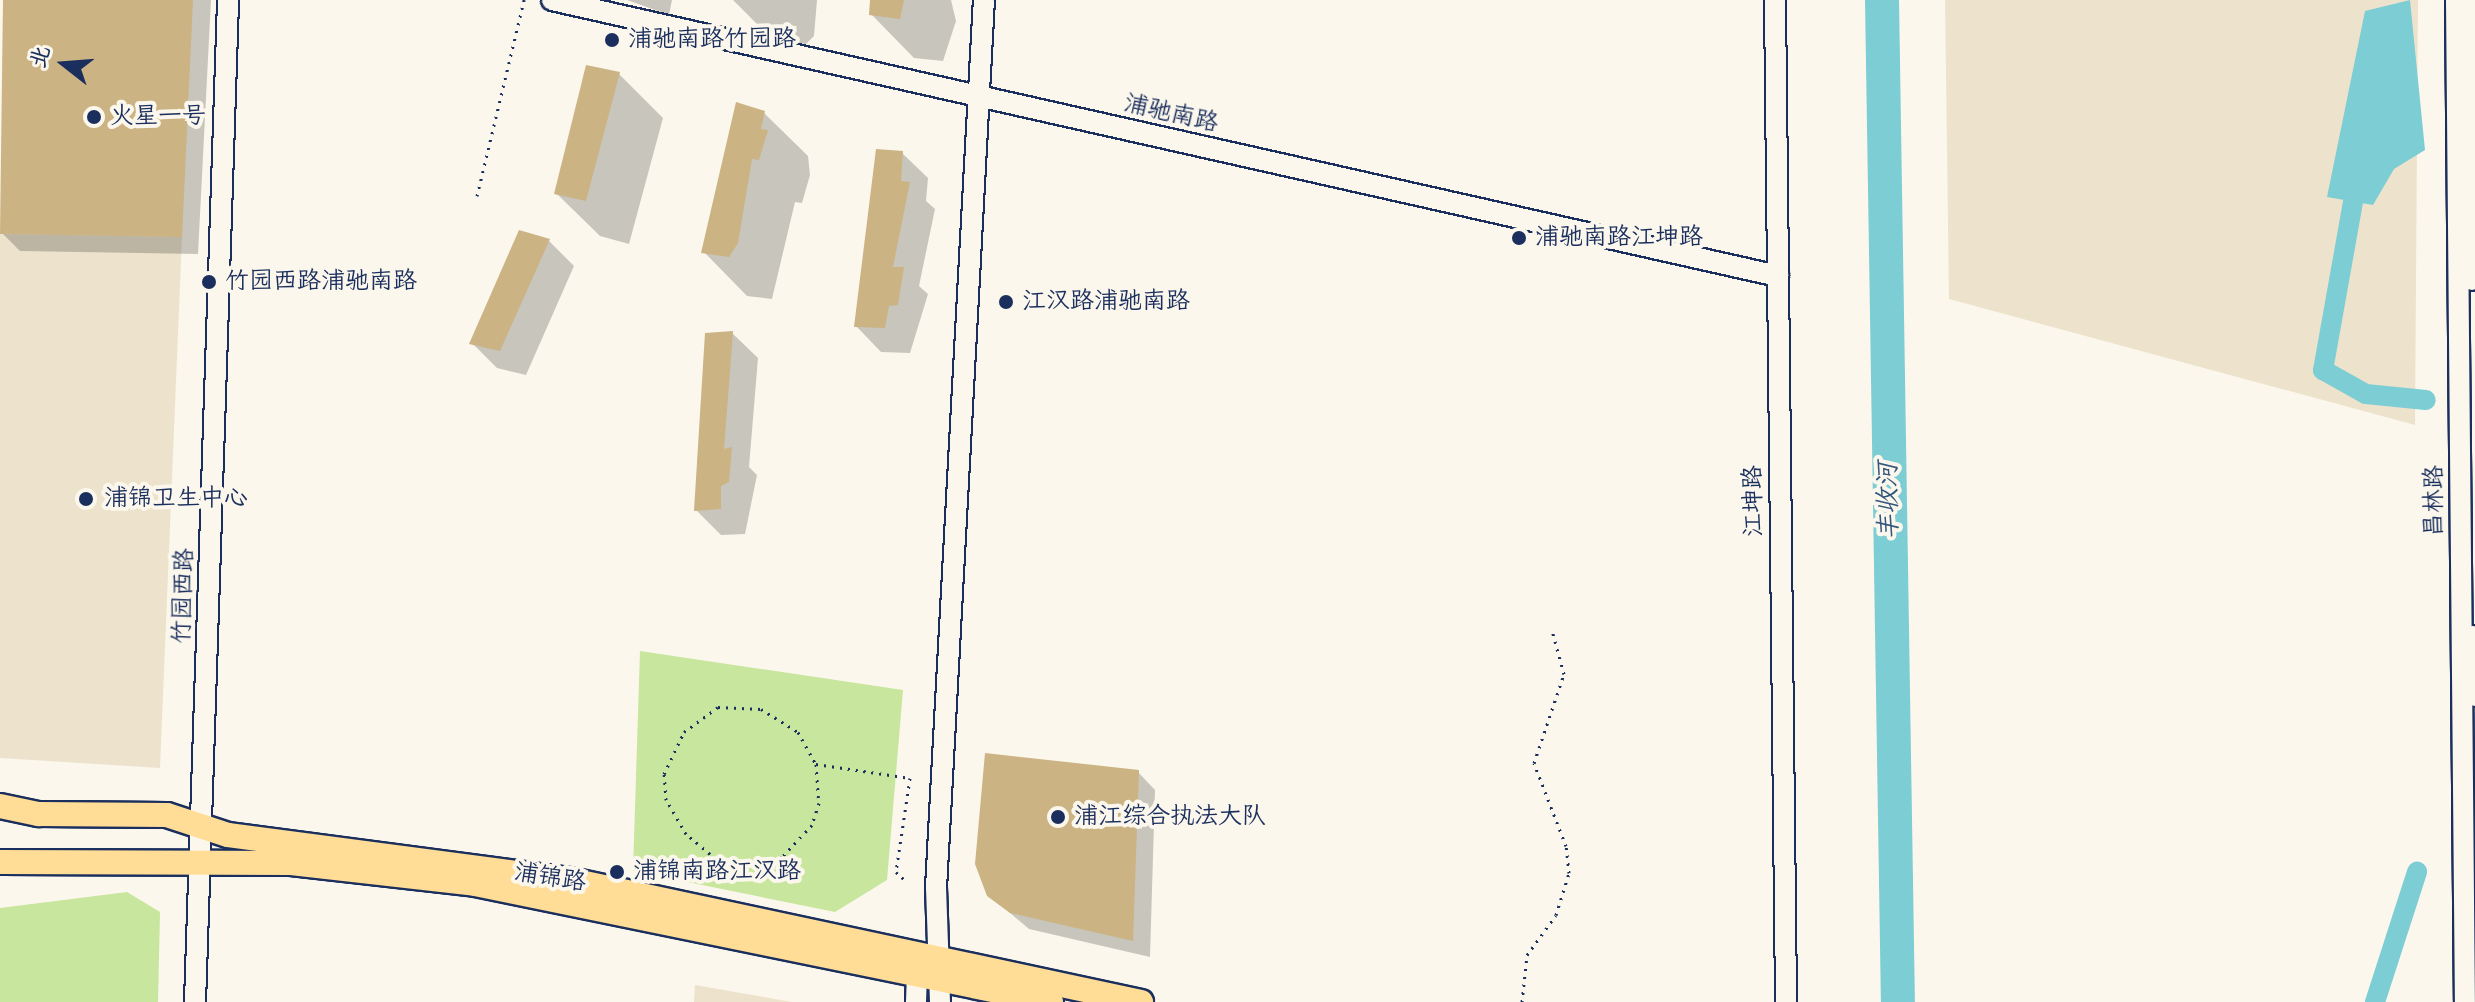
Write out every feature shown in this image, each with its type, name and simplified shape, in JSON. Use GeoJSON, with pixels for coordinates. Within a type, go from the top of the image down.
{"type":"FeatureCollection","features":[{"type":"Feature","properties":{"kind":"main road","name":"浦锦路"},"geometry":{"type":"LineString","coordinates":[[0,806],[39,814],[167,815],[205,827],[571,880],[933,978],[1141,1002]]}},
{"type":"Feature","properties":{"kind":"main road","name":"浦锦路"},"geometry":{"type":"LineString","coordinates":[[0,862],[201,859],[475,884],[1051,1002]]}},
{"type":"Feature","properties":{"kind":"street","name":"竹园西路"},"geometry":{"type":"LineString","coordinates":[[195,1002],[205,827],[228,0]]}},
{"type":"Feature","properties":{"kind":"street","name":"浦驰南路"},"geometry":{"type":"LineString","coordinates":[[552,0],[1778,276]]}},
{"type":"Feature","properties":{"kind":"street"},"geometry":{"type":"LineString","coordinates":[[916,1002],[933,978],[984,0]]}},
{"type":"Feature","properties":{"kind":"street","name":"江坤路"},"geometry":{"type":"LineString","coordinates":[[1775,0],[1786,1002]]}},
{"type":"Feature","properties":{"kind":"street","name":"昌林路"},"geometry":{"type":"LineString","coordinates":[[2456,0],[2465,1002]]}},
{"type":"Feature","properties":{"kind":"street","name":"昌林路"},"geometry":{"type":"LineString","coordinates":[[2472,0],[2475,696]]}},
{"type":"Feature","properties":{"kind":"path"},"geometry":{"type":"LineString","coordinates":[[477,196],[524,0]]}},
{"type":"Feature","properties":{"kind":"path"},"geometry":{"type":"LineString","coordinates":[[1522,1002],[1527,955],[1556,915],[1569,873],[1566,846],[1534,763],[1564,674],[1552,630]]}},
{"type":"Feature","properties":{"kind":"path"},"geometry":{"type":"LineString","coordinates":[[718,707],[761,709],[798,732],[816,764],[819,803],[812,825],[782,857],[761,864],[716,859],[686,834],[666,800],[671,751],[718,707]]}},
{"type":"Feature","properties":{"kind":"path"},"geometry":{"type":"LineString","coordinates":[[816,764],[910,778],[896,872],[907,882]]}},
{"type":"Feature","properties":{"kind":"shaded area"},"geometry":{"type":"Polygon","coordinates":[[[1945,0],[2418,0],[2415,425],[1949,299],[1945,0]]]}},
{"type":"Feature","properties":{"kind":"shaded area","name":"浦锦卫生中心"},"geometry":{"type":"Polygon","coordinates":[[[0,234],[182,237],[160,768],[0,758],[0,234]]]}},
{"type":"Feature","properties":{"kind":"shaded area"},"geometry":{"type":"Polygon","coordinates":[[[695,985],[792,1002],[694,1002],[695,985]]]}},
{"type":"Feature","properties":{"kind":"green space"},"geometry":{"type":"Polygon","coordinates":[[[640,651],[903,690],[887,880],[835,912],[633,871],[640,651]]]}},
{"type":"Feature","properties":{"kind":"green space"},"geometry":{"type":"Polygon","coordinates":[[[127,892],[160,912],[158,1002],[0,1002],[0,908],[127,892]]]}},
{"type":"Feature","properties":{"kind":"water"},"geometry":{"type":"Polygon","coordinates":[[[2410,0],[2425,150],[2394,169],[2373,205],[2327,197],[2365,11],[2410,0]]]}},
{"type":"Feature","properties":{"kind":"building","name":"火星一号"},"geometry":{"type":"Polygon","coordinates":[[[3,0],[193,0],[182,237],[0,234],[3,0]]]}},
{"type":"Feature","properties":{"kind":"building"},"geometry":{"type":"Polygon","coordinates":[[[870,0],[904,0],[900,19],[869,15],[870,0]]]}},
{"type":"Feature","properties":{"kind":"building"},"geometry":{"type":"Polygon","coordinates":[[[586,65],[620,72],[586,201],[554,194],[586,65]]]}},
{"type":"Feature","properties":{"kind":"building"},"geometry":{"type":"Polygon","coordinates":[[[736,102],[765,111],[761,129],[768,130],[759,160],[752,159],[738,243],[729,257],[701,253],[736,102]]]}},
{"type":"Feature","properties":{"kind":"building"},"geometry":{"type":"Polygon","coordinates":[[[876,149],[903,151],[901,181],[910,182],[893,267],[904,267],[898,305],[889,306],[885,328],[854,327],[876,149]]]}},
{"type":"Feature","properties":{"kind":"building"},"geometry":{"type":"Polygon","coordinates":[[[519,230],[550,239],[500,351],[469,344],[519,230]]]}},
{"type":"Feature","properties":{"kind":"building"},"geometry":{"type":"Polygon","coordinates":[[[733,331],[724,449],[732,447],[729,482],[721,486],[721,509],[694,511],[705,333],[733,331]]]}},
{"type":"Feature","properties":{"kind":"building","name":"浦江综合执法大队"},"geometry":{"type":"Polygon","coordinates":[[[985,753],[1139,770],[1133,941],[1010,913],[987,896],[975,864],[985,753]]]}},
{"type":"Feature","properties":{"kind":"waterway","name":"丰收河"},"geometry":{"type":"LineString","coordinates":[[1882,0],[1898,1002]]}},
{"type":"Feature","properties":{"kind":"waterway"},"geometry":{"type":"LineString","coordinates":[[2353,202],[2323,370],[2366,394],[2426,400]]}},
{"type":"Feature","properties":{"kind":"waterway"},"geometry":{"type":"LineString","coordinates":[[2375,1002],[2417,872]]}},
{"type":"Feature","properties":{"kind":"place","name":"浦驰南路竹园路"},"geometry":{"type":"Point","coordinates":[612,40]}},
{"type":"Feature","properties":{"kind":"place","name":"火星一号"},"geometry":{"type":"Point","coordinates":[94,117]}},
{"type":"Feature","properties":{"kind":"place","name":"浦驰南路江坤路"},"geometry":{"type":"Point","coordinates":[1519,238]}},
{"type":"Feature","properties":{"kind":"place","name":"竹园西路浦驰南路"},"geometry":{"type":"Point","coordinates":[209,282]}},
{"type":"Feature","properties":{"kind":"place","name":"江汉路浦驰南路"},"geometry":{"type":"Point","coordinates":[1006,302]}},
{"type":"Feature","properties":{"kind":"place","name":"浦锦卫生中心"},"geometry":{"type":"Point","coordinates":[86,499]}},
{"type":"Feature","properties":{"kind":"place","name":"浦江综合执法大队"},"geometry":{"type":"Point","coordinates":[1058,817]}},
{"type":"Feature","properties":{"kind":"place","name":"浦锦南路江汉路"},"geometry":{"type":"Point","coordinates":[617,872]}}]}
